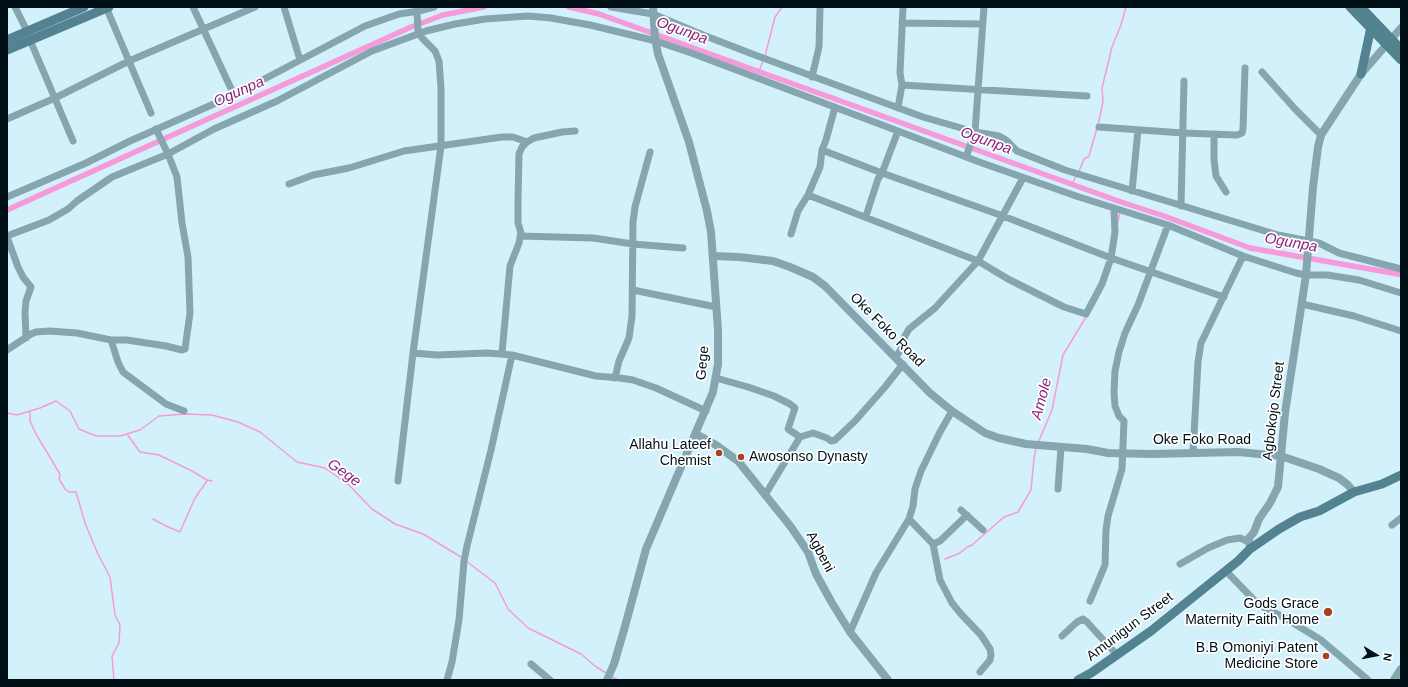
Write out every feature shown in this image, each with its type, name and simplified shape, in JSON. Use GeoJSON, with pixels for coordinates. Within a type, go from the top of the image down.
{"type":"FeatureCollection","features":[{"type":"Feature","properties":{"kind":"main road"},"geometry":{"type":"LineString","coordinates":[[7,50],[28,36],[84,7]]}},
{"type":"Feature","properties":{"kind":"main road"},"geometry":{"type":"LineString","coordinates":[[7,40],[28,36],[107,7]]}},
{"type":"Feature","properties":{"kind":"main road"},"geometry":{"type":"LineString","coordinates":[[1350,7],[1371,27],[1388,41],[1401,49]]}},
{"type":"Feature","properties":{"kind":"main road"},"geometry":{"type":"LineString","coordinates":[[1361,7],[1401,60]]}},
{"type":"Feature","properties":{"kind":"main road"},"geometry":{"type":"LineString","coordinates":[[1361,74],[1371,27]]}},
{"type":"Feature","properties":{"kind":"main road","name":"Amunigun Street"},"geometry":{"type":"LineString","coordinates":[[1078,680],[1151,631],[1238,561],[1249,546],[1295,520],[1319,511],[1354,492],[1382,484],[1401,475]]}},
{"type":"Feature","properties":{"kind":"street"},"geometry":{"type":"LineString","coordinates":[[16,7],[73,141]]}},
{"type":"Feature","properties":{"kind":"street"},"geometry":{"type":"LineString","coordinates":[[107,7],[151,113]]}},
{"type":"Feature","properties":{"kind":"street"},"geometry":{"type":"LineString","coordinates":[[193,7],[234,95]]}},
{"type":"Feature","properties":{"kind":"street"},"geometry":{"type":"LineString","coordinates":[[7,118],[55,98],[129,61],[255,7]]}},
{"type":"Feature","properties":{"kind":"street"},"geometry":{"type":"LineString","coordinates":[[284,7],[300,60]]}},
{"type":"Feature","properties":{"kind":"street"},"geometry":{"type":"LineString","coordinates":[[7,197],[86,163],[156,129],[234,95],[353,32],[382,19],[434,7]]}},
{"type":"Feature","properties":{"kind":"street"},"geometry":{"type":"LineString","coordinates":[[611,7],[653,13],[703,35],[898,108],[974,134],[999,136],[1006,140],[1017,151],[1065,170],[1278,235],[1319,243],[1339,253],[1401,269]]}},
{"type":"Feature","properties":{"kind":"street"},"geometry":{"type":"LineString","coordinates":[[812,77],[819,47],[820,7]]}},
{"type":"Feature","properties":{"kind":"street"},"geometry":{"type":"LineString","coordinates":[[898,108],[902,85],[900,73],[903,7]]}},
{"type":"Feature","properties":{"kind":"street"},"geometry":{"type":"LineString","coordinates":[[966,156],[974,134],[984,7]]}},
{"type":"Feature","properties":{"kind":"street"},"geometry":{"type":"LineString","coordinates":[[398,481],[412,353],[441,146],[442,88],[439,61],[435,51],[418,33],[418,10]]}},
{"type":"Feature","properties":{"kind":"street","name":"Gege"},"geometry":{"type":"LineString","coordinates":[[607,680],[614,664],[646,549],[714,392],[716,378],[718,348],[711,232],[689,142],[658,54],[653,13]]}},
{"type":"Feature","properties":{"kind":"street"},"geometry":{"type":"LineString","coordinates":[[26,338],[26,301],[31,287],[18,267],[7,237],[64,212],[112,177],[168,154],[214,129],[283,97],[372,52],[418,33],[477,20],[513,16],[551,18],[656,39],[1023,178],[1114,209],[1168,225],[1243,256],[1306,272],[1359,280],[1401,293]]}},
{"type":"Feature","properties":{"kind":"street"},"geometry":{"type":"LineString","coordinates":[[902,23],[982,24]]}},
{"type":"Feature","properties":{"kind":"street"},"geometry":{"type":"LineString","coordinates":[[1262,72],[1295,109],[1321,134],[1361,74],[1388,41],[1401,28]]}},
{"type":"Feature","properties":{"kind":"street"},"geometry":{"type":"LineString","coordinates":[[1099,127],[1183,133],[1237,135],[1242,133],[1245,68]]}},
{"type":"Feature","properties":{"kind":"street"},"geometry":{"type":"LineString","coordinates":[[1181,206],[1184,81]]}},
{"type":"Feature","properties":{"kind":"street"},"geometry":{"type":"LineString","coordinates":[[902,85],[1087,96]]}},
{"type":"Feature","properties":{"kind":"street"},"geometry":{"type":"LineString","coordinates":[[791,234],[798,211],[808,195],[820,167],[822,150],[835,107]]}},
{"type":"Feature","properties":{"kind":"street"},"geometry":{"type":"LineString","coordinates":[[7,350],[36,332],[49,331],[71,332],[111,340],[127,340],[184,350],[186,347],[190,313],[188,257],[182,223],[177,177],[156,129]]}},
{"type":"Feature","properties":{"kind":"street"},"geometry":{"type":"LineString","coordinates":[[1132,191],[1138,130]]}},
{"type":"Feature","properties":{"kind":"street"},"geometry":{"type":"LineString","coordinates":[[502,353],[510,266],[519,243],[520,236],[518,223],[519,154],[522,147],[527,142],[547,135],[575,131]]}},
{"type":"Feature","properties":{"kind":"street"},"geometry":{"type":"LineString","coordinates":[[866,216],[878,179],[882,173],[898,131]]}},
{"type":"Feature","properties":{"kind":"street"},"geometry":{"type":"LineString","coordinates":[[1214,134],[1214,160],[1216,176],[1226,192]]}},
{"type":"Feature","properties":{"kind":"street","name":"Agbokojo Street"},"geometry":{"type":"LineString","coordinates":[[1249,546],[1249,538],[1254,532],[1258,519],[1270,503],[1278,487],[1281,474],[1285,413],[1302,304],[1313,187],[1321,134]]}},
{"type":"Feature","properties":{"kind":"street"},"geometry":{"type":"LineString","coordinates":[[289,184],[313,175],[349,168],[404,151],[502,137],[512,137],[527,142]]}},
{"type":"Feature","properties":{"kind":"street"},"geometry":{"type":"LineString","coordinates":[[822,150],[1003,216],[1112,258],[1224,297]]}},
{"type":"Feature","properties":{"kind":"street"},"geometry":{"type":"LineString","coordinates":[[615,378],[619,361],[629,338],[632,316],[635,206],[650,152]]}},
{"type":"Feature","properties":{"kind":"street"},"geometry":{"type":"LineString","coordinates":[[896,357],[909,330],[935,308],[978,261],[1023,178]]}},
{"type":"Feature","properties":{"kind":"street"},"geometry":{"type":"LineString","coordinates":[[808,195],[866,216],[978,261],[1008,279],[1064,307],[1086,314],[1102,284],[1112,258],[1115,232],[1114,209]]}},
{"type":"Feature","properties":{"kind":"street"},"geometry":{"type":"LineString","coordinates":[[1090,601],[1105,565],[1108,516],[1122,469],[1124,454],[1124,421],[1115,406],[1115,371],[1125,333],[1138,305],[1168,225]]}},
{"type":"Feature","properties":{"kind":"street"},"geometry":{"type":"LineString","coordinates":[[520,236],[593,238],[633,244],[683,248]]}},
{"type":"Feature","properties":{"kind":"street","name":"Oke Foko Road"},"geometry":{"type":"LineString","coordinates":[[713,256],[759,258],[790,266],[813,277],[825,286],[930,393],[952,411],[985,433],[999,438],[1037,445],[1087,449],[1108,453],[1238,452],[1281,456],[1313,466],[1339,478],[1354,492]]}},
{"type":"Feature","properties":{"kind":"street"},"geometry":{"type":"LineString","coordinates":[[1193,452],[1198,362],[1201,343],[1243,256]]}},
{"type":"Feature","properties":{"kind":"street"},"geometry":{"type":"LineString","coordinates":[[633,290],[716,307]]}},
{"type":"Feature","properties":{"kind":"street"},"geometry":{"type":"LineString","coordinates":[[1302,304],[1354,316],[1401,331]]}},
{"type":"Feature","properties":{"kind":"street"},"geometry":{"type":"LineString","coordinates":[[111,340],[123,372],[166,404],[184,411]]}},
{"type":"Feature","properties":{"kind":"street"},"geometry":{"type":"LineString","coordinates":[[412,353],[438,355],[502,353],[596,376],[633,380],[656,388],[706,411]]}},
{"type":"Feature","properties":{"kind":"street"},"geometry":{"type":"LineString","coordinates":[[447,680],[452,662],[459,620],[464,561],[467,546],[491,450],[512,355]]}},
{"type":"Feature","properties":{"kind":"street"},"geometry":{"type":"LineString","coordinates":[[764,495],[800,436],[813,433],[831,441],[835,440],[870,404],[903,364]]}},
{"type":"Feature","properties":{"kind":"street"},"geometry":{"type":"LineString","coordinates":[[716,378],[774,396],[790,404],[795,408],[788,428],[800,436]]}},
{"type":"Feature","properties":{"kind":"street"},"geometry":{"type":"LineString","coordinates":[[850,632],[876,573],[910,519],[915,489],[921,471],[952,411]]}},
{"type":"Feature","properties":{"kind":"street","name":"Agbeni"},"geometry":{"type":"LineString","coordinates":[[696,434],[716,445],[738,462],[791,527],[808,552],[816,574],[850,632],[888,680]]}},
{"type":"Feature","properties":{"kind":"street"},"geometry":{"type":"LineString","coordinates":[[1058,489],[1061,448]]}},
{"type":"Feature","properties":{"kind":"street"},"geometry":{"type":"LineString","coordinates":[[961,510],[983,530]]}},
{"type":"Feature","properties":{"kind":"street"},"geometry":{"type":"LineString","coordinates":[[933,544],[940,541],[967,515]]}},
{"type":"Feature","properties":{"kind":"street"},"geometry":{"type":"LineString","coordinates":[[1392,525],[1401,518]]}},
{"type":"Feature","properties":{"kind":"street"},"geometry":{"type":"LineString","coordinates":[[910,519],[933,544],[940,580],[952,603],[981,635],[990,649],[992,655],[990,660],[980,672]]}},
{"type":"Feature","properties":{"kind":"street"},"geometry":{"type":"LineString","coordinates":[[1180,564],[1208,548],[1227,540],[1240,538],[1249,546]]}},
{"type":"Feature","properties":{"kind":"street"},"geometry":{"type":"LineString","coordinates":[[1226,571],[1254,600],[1321,640],[1368,680]]}},
{"type":"Feature","properties":{"kind":"street"},"geometry":{"type":"LineString","coordinates":[[1062,636],[1082,619],[1087,622],[1117,655]]}},
{"type":"Feature","properties":{"kind":"street"},"geometry":{"type":"LineString","coordinates":[[531,664],[550,680]]}},
{"type":"Feature","properties":{"kind":"street"},"geometry":{"type":"LineString","coordinates":[[1394,680],[1401,669]]}},
{"type":"Feature","properties":{"kind":"waterway","name":"Ogunpa"},"geometry":{"type":"LineString","coordinates":[[7,210],[411,27],[443,15],[484,7]]}},
{"type":"Feature","properties":{"kind":"waterway","name":"Ogunpa"},"geometry":{"type":"LineString","coordinates":[[569,7],[599,14],[1250,248],[1401,275]]}},
{"type":"Feature","properties":{"kind":"waterway"},"geometry":{"type":"LineString","coordinates":[[765,56],[775,17],[782,7]]}},
{"type":"Feature","properties":{"kind":"waterway"},"geometry":{"type":"LineString","coordinates":[[1098,125],[1103,102],[1102,88],[1112,47],[1121,25],[1126,7]]}},
{"type":"Feature","properties":{"kind":"waterway"},"geometry":{"type":"LineString","coordinates":[[759,71],[763,61]]}},
{"type":"Feature","properties":{"kind":"waterway"},"geometry":{"type":"LineString","coordinates":[[1079,171],[1084,159],[1089,156],[1097,128]]}},
{"type":"Feature","properties":{"kind":"waterway"},"geometry":{"type":"LineString","coordinates":[[1072,184],[1076,176]]}},
{"type":"Feature","properties":{"kind":"waterway","name":"Amole"},"geometry":{"type":"LineString","coordinates":[[1118,222],[1120,212]]}},
{"type":"Feature","properties":{"kind":"waterway","name":"Amole"},"geometry":{"type":"LineString","coordinates":[[1038,443],[1052,410],[1063,355],[1086,317]]}},
{"type":"Feature","properties":{"kind":"waterway","name":"Gege"},"geometry":{"type":"LineString","coordinates":[[7,413],[17,415],[56,401],[70,411],[79,429],[96,436],[120,436],[140,430],[159,416],[185,414],[212,415],[238,422],[260,432],[297,462],[325,468],[349,485],[372,509],[395,524],[423,534],[461,557]]}},
{"type":"Feature","properties":{"kind":"waterway"},"geometry":{"type":"LineString","coordinates":[[30,411],[30,421],[60,474],[59,479],[65,489],[69,492],[76,492],[85,523],[97,552],[110,577],[115,615],[120,625],[119,643],[112,656],[114,680]]}},
{"type":"Feature","properties":{"kind":"waterway"},"geometry":{"type":"LineString","coordinates":[[127,434],[140,452],[159,455],[207,480],[212,481]]}},
{"type":"Feature","properties":{"kind":"waterway","name":"Amole"},"geometry":{"type":"LineString","coordinates":[[945,559],[960,553],[972,545],[1004,517],[1018,512],[1031,490],[1036,448]]}},
{"type":"Feature","properties":{"kind":"waterway"},"geometry":{"type":"LineString","coordinates":[[153,519],[180,532],[195,498],[207,481]]}},
{"type":"Feature","properties":{"kind":"waterway","name":"Gege"},"geometry":{"type":"LineString","coordinates":[[466,561],[495,583],[508,609],[528,628],[581,654],[606,673]]}},
{"type":"Feature","properties":{"kind":"waterway","name":"Gege"},"geometry":{"type":"LineString","coordinates":[[611,676],[618,680]]}},
{"type":"Feature","properties":{"kind":"place","name":"Allahu Lateef Chemist"},"geometry":{"type":"Point","coordinates":[719,453]}},
{"type":"Feature","properties":{"kind":"place","name":"Awosonso Dynasty"},"geometry":{"type":"Point","coordinates":[741,457]}},
{"type":"Feature","properties":{"kind":"place","name":"Gods Grace Maternity Faith Home"},"geometry":{"type":"Point","coordinates":[1328,612]}},
{"type":"Feature","properties":{"kind":"place","name":"B.B Omoniyi Patent Medicine Store"},"geometry":{"type":"Point","coordinates":[1326,656]}}]}
